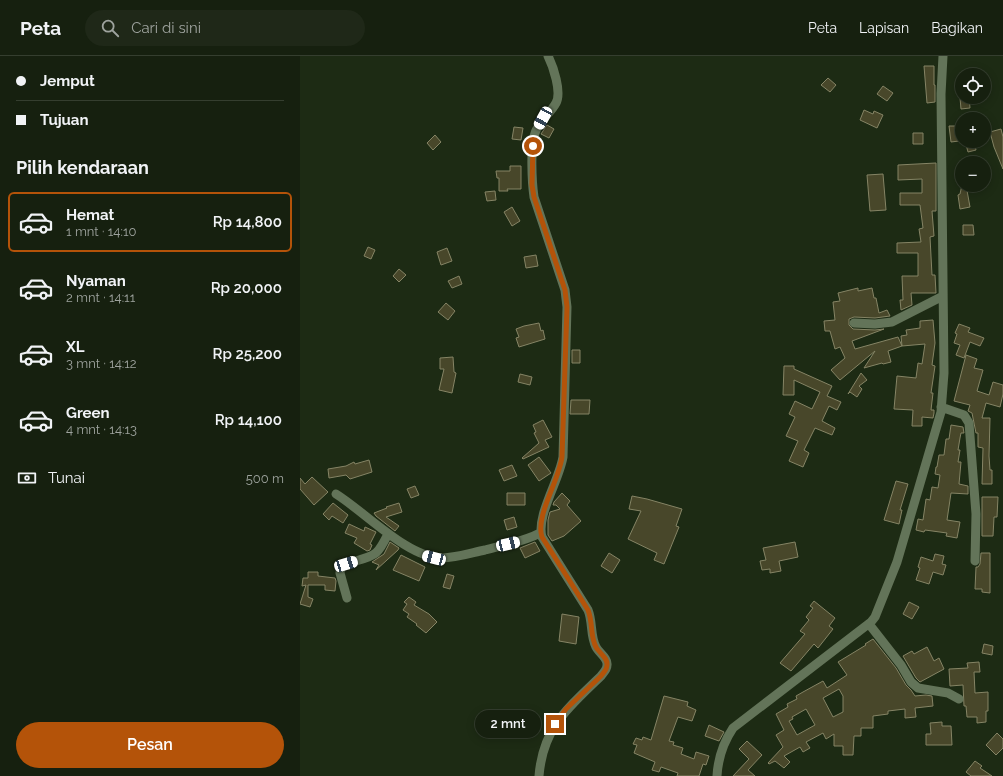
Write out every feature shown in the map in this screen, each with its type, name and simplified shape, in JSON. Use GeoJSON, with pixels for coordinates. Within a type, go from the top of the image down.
{"type":"FeatureCollection","features":[{"type":"Feature","properties":{"kind":"street"},"geometry":{"type":"LineString","coordinates":[[538,776],[541,756],[555,724],[566,709],[601,676],[607,666],[606,661],[596,647],[591,618],[588,610],[540,533],[541,520],[559,474],[562,457],[567,307],[565,290],[534,197],[532,185],[533,146],[535,133],[543,118],[556,104],[558,98],[555,76],[548,56]]}},
{"type":"Feature","properties":{"kind":"street"},"geometry":{"type":"LineString","coordinates":[[716,776],[724,744],[733,728],[869,624],[875,617],[897,562],[941,407],[944,373],[944,225],[941,94],[943,56]]}},
{"type":"Feature","properties":{"kind":"street"},"geometry":{"type":"LineString","coordinates":[[854,323],[875,324],[892,322],[943,296]]}},
{"type":"Feature","properties":{"kind":"street"},"geometry":{"type":"LineString","coordinates":[[941,407],[964,415],[969,423],[976,514],[975,561]]}},
{"type":"Feature","properties":{"kind":"street"},"geometry":{"type":"LineString","coordinates":[[336,494],[388,534],[423,555],[434,558],[444,558],[522,541],[540,533]]}},
{"type":"Feature","properties":{"kind":"street"},"geometry":{"type":"LineString","coordinates":[[347,598],[340,573],[341,568],[346,564],[373,556],[379,551],[388,534]]}},
{"type":"Feature","properties":{"kind":"street"},"geometry":{"type":"LineString","coordinates":[[869,624],[901,665],[914,686],[948,693],[959,699]]}},
{"type":"Feature","properties":{"kind":"building"},"geometry":{"type":"Polygon","coordinates":[[[924,66],[934,66],[935,102],[927,103],[924,66]]]}},
{"type":"Feature","properties":{"kind":"building"},"geometry":{"type":"Polygon","coordinates":[[[828,78],[836,85],[830,92],[821,85],[828,78]]]}},
{"type":"Feature","properties":{"kind":"building"},"geometry":{"type":"Polygon","coordinates":[[[883,86],[893,93],[887,101],[877,94],[883,86]]]}},
{"type":"Feature","properties":{"kind":"building"},"geometry":{"type":"Polygon","coordinates":[[[961,104],[970,104],[970,108],[961,109],[961,104]]]}},
{"type":"Feature","properties":{"kind":"building"},"geometry":{"type":"Polygon","coordinates":[[[864,110],[873,114],[874,111],[883,115],[877,128],[860,120],[864,110]]]}},
{"type":"Feature","properties":{"kind":"building"},"geometry":{"type":"Polygon","coordinates":[[[547,125],[554,129],[549,138],[541,134],[547,125]]]}},
{"type":"Feature","properties":{"kind":"building"},"geometry":{"type":"Polygon","coordinates":[[[949,126],[955,126],[955,142],[951,142],[949,126]]]}},
{"type":"Feature","properties":{"kind":"building"},"geometry":{"type":"Polygon","coordinates":[[[514,127],[523,128],[521,140],[512,139],[514,127]]]}},
{"type":"Feature","properties":{"kind":"building"},"geometry":{"type":"Polygon","coordinates":[[[1001,129],[1003,137],[1003,169],[994,147],[991,132],[1001,129]]]}},
{"type":"Feature","properties":{"kind":"building"},"geometry":{"type":"Polygon","coordinates":[[[913,133],[923,133],[923,144],[913,144],[913,133]]]}},
{"type":"Feature","properties":{"kind":"building"},"geometry":{"type":"Polygon","coordinates":[[[435,135],[441,142],[433,150],[427,143],[435,135]]]}},
{"type":"Feature","properties":{"kind":"building"},"geometry":{"type":"Polygon","coordinates":[[[967,148],[976,148],[976,150],[968,152],[967,148]]]}},
{"type":"Feature","properties":{"kind":"building"},"geometry":{"type":"Polygon","coordinates":[[[936,163],[936,211],[932,211],[934,236],[930,237],[932,275],[935,275],[936,293],[911,293],[912,305],[901,310],[900,300],[903,300],[902,276],[918,276],[918,253],[897,253],[897,243],[921,242],[919,229],[923,228],[920,205],[900,205],[900,193],[922,193],[922,179],[898,180],[898,165],[936,163]]]}},
{"type":"Feature","properties":{"kind":"building"},"geometry":{"type":"Polygon","coordinates":[[[510,166],[521,166],[521,189],[507,189],[508,191],[499,191],[499,178],[497,178],[496,171],[510,171],[510,166]]]}},
{"type":"Feature","properties":{"kind":"building"},"geometry":{"type":"Polygon","coordinates":[[[883,174],[886,210],[870,211],[867,175],[883,174]]]}},
{"type":"Feature","properties":{"kind":"building"},"geometry":{"type":"Polygon","coordinates":[[[495,191],[496,200],[487,201],[485,192],[495,191]]]}},
{"type":"Feature","properties":{"kind":"building"},"geometry":{"type":"Polygon","coordinates":[[[960,192],[967,192],[970,207],[960,209],[958,195],[960,192]]]}},
{"type":"Feature","properties":{"kind":"building"},"geometry":{"type":"Polygon","coordinates":[[[512,207],[520,221],[512,226],[504,212],[512,207]]]}},
{"type":"Feature","properties":{"kind":"building"},"geometry":{"type":"Polygon","coordinates":[[[963,225],[973,225],[974,235],[963,235],[963,225]]]}},
{"type":"Feature","properties":{"kind":"building"},"geometry":{"type":"Polygon","coordinates":[[[368,247],[375,250],[371,259],[364,256],[368,247]]]}},
{"type":"Feature","properties":{"kind":"building"},"geometry":{"type":"Polygon","coordinates":[[[447,248],[452,261],[441,265],[437,252],[447,248]]]}},
{"type":"Feature","properties":{"kind":"building"},"geometry":{"type":"Polygon","coordinates":[[[536,255],[538,266],[526,268],[524,257],[536,255]]]}},
{"type":"Feature","properties":{"kind":"building"},"geometry":{"type":"Polygon","coordinates":[[[399,269],[406,275],[399,282],[393,276],[399,269]]]}},
{"type":"Feature","properties":{"kind":"building"},"geometry":{"type":"Polygon","coordinates":[[[459,276],[462,284],[452,288],[448,281],[459,276]]]}},
{"type":"Feature","properties":{"kind":"building"},"geometry":{"type":"Polygon","coordinates":[[[858,288],[858,291],[872,288],[879,313],[887,310],[890,316],[875,318],[854,317],[849,319],[849,325],[853,329],[884,329],[852,341],[855,349],[898,337],[902,346],[888,351],[891,362],[864,368],[875,351],[840,380],[831,370],[845,358],[840,347],[835,349],[830,331],[825,331],[824,321],[835,320],[833,302],[840,301],[838,293],[858,288]]]}},
{"type":"Feature","properties":{"kind":"building"},"geometry":{"type":"Polygon","coordinates":[[[446,303],[455,311],[448,320],[438,312],[446,303]]]}},
{"type":"Feature","properties":{"kind":"building"},"geometry":{"type":"Polygon","coordinates":[[[933,320],[935,343],[932,365],[935,366],[931,393],[933,393],[931,410],[934,410],[934,413],[933,418],[922,417],[922,426],[912,426],[913,410],[894,409],[897,376],[916,378],[918,363],[922,364],[925,344],[902,346],[901,336],[907,335],[906,330],[920,328],[920,321],[933,320]]]}},
{"type":"Feature","properties":{"kind":"building"},"geometry":{"type":"Polygon","coordinates":[[[539,323],[541,331],[543,330],[545,339],[519,347],[516,338],[519,337],[516,329],[539,323]]]}},
{"type":"Feature","properties":{"kind":"building"},"geometry":{"type":"Polygon","coordinates":[[[959,324],[970,328],[968,332],[984,338],[980,346],[970,342],[964,358],[956,355],[960,345],[954,343],[957,334],[955,333],[959,324]]]}},
{"type":"Feature","properties":{"kind":"building"},"geometry":{"type":"Polygon","coordinates":[[[572,350],[580,350],[580,363],[572,363],[572,350]]]}},
{"type":"Feature","properties":{"kind":"building"},"geometry":{"type":"Polygon","coordinates":[[[966,355],[977,359],[974,368],[983,370],[977,391],[989,395],[993,382],[1003,385],[1003,394],[1000,407],[986,403],[982,418],[990,418],[989,456],[990,470],[992,470],[992,484],[982,484],[983,448],[978,447],[978,433],[976,433],[972,413],[968,411],[970,405],[954,401],[966,355]]]}},
{"type":"Feature","properties":{"kind":"building"},"geometry":{"type":"Polygon","coordinates":[[[453,357],[454,372],[456,373],[452,393],[439,390],[444,369],[440,369],[440,358],[453,357]]]}},
{"type":"Feature","properties":{"kind":"building"},"geometry":{"type":"Polygon","coordinates":[[[784,366],[794,366],[794,369],[832,386],[827,396],[841,402],[837,410],[829,406],[822,421],[835,428],[832,435],[815,428],[804,450],[809,453],[803,467],[789,461],[798,441],[786,436],[795,417],[789,414],[795,401],[812,409],[820,392],[794,380],[794,395],[783,395],[784,366]]]}},
{"type":"Feature","properties":{"kind":"building"},"geometry":{"type":"Polygon","coordinates":[[[861,373],[867,380],[859,386],[862,389],[857,397],[850,392],[848,394],[861,373]]]}},
{"type":"Feature","properties":{"kind":"building"},"geometry":{"type":"Polygon","coordinates":[[[520,374],[532,377],[530,385],[518,382],[520,374]]]}},
{"type":"Feature","properties":{"kind":"building"},"geometry":{"type":"Polygon","coordinates":[[[571,400],[590,400],[589,414],[570,414],[571,400]]]}},
{"type":"Feature","properties":{"kind":"building"},"geometry":{"type":"Polygon","coordinates":[[[543,420],[552,437],[545,440],[549,447],[523,459],[522,458],[539,443],[534,433],[536,432],[533,425],[543,420]]]}},
{"type":"Feature","properties":{"kind":"building"},"geometry":{"type":"Polygon","coordinates":[[[951,425],[963,427],[964,433],[961,433],[958,450],[960,450],[958,462],[961,462],[959,484],[968,486],[968,494],[951,493],[947,520],[960,522],[957,538],[946,536],[947,533],[925,530],[924,532],[916,530],[918,519],[923,520],[926,499],[930,500],[932,487],[938,488],[940,475],[935,474],[936,467],[939,455],[944,455],[946,439],[949,439],[951,425]]]}},
{"type":"Feature","properties":{"kind":"building"},"geometry":{"type":"Polygon","coordinates":[[[539,457],[551,473],[539,481],[528,465],[539,457]]]}},
{"type":"Feature","properties":{"kind":"building"},"geometry":{"type":"Polygon","coordinates":[[[369,460],[372,472],[350,479],[346,475],[329,478],[328,469],[346,466],[354,462],[355,464],[369,460]]]}},
{"type":"Feature","properties":{"kind":"building"},"geometry":{"type":"Polygon","coordinates":[[[512,465],[517,476],[504,481],[499,470],[512,465]]]}},
{"type":"Feature","properties":{"kind":"building"},"geometry":{"type":"Polygon","coordinates":[[[312,477],[328,492],[314,505],[300,489],[300,478],[305,484],[312,477]]]}},
{"type":"Feature","properties":{"kind":"building"},"geometry":{"type":"Polygon","coordinates":[[[896,481],[908,484],[900,510],[902,510],[899,524],[884,520],[896,481]]]}},
{"type":"Feature","properties":{"kind":"building"},"geometry":{"type":"Polygon","coordinates":[[[415,486],[419,495],[411,498],[407,489],[415,486]]]}},
{"type":"Feature","properties":{"kind":"building"},"geometry":{"type":"Polygon","coordinates":[[[507,493],[525,493],[525,505],[507,505],[507,493]]]}},
{"type":"Feature","properties":{"kind":"building"},"geometry":{"type":"Polygon","coordinates":[[[562,493],[570,501],[567,505],[581,521],[564,536],[552,541],[548,535],[548,520],[550,512],[560,509],[556,505],[553,505],[562,493]]]}},
{"type":"Feature","properties":{"kind":"building"},"geometry":{"type":"Polygon","coordinates":[[[632,496],[682,509],[676,526],[679,527],[664,564],[654,560],[657,553],[628,539],[641,511],[629,509],[632,496]]]}},
{"type":"Feature","properties":{"kind":"building"},"geometry":{"type":"Polygon","coordinates":[[[982,497],[998,497],[997,517],[994,517],[993,536],[982,536],[982,497]]]}},
{"type":"Feature","properties":{"kind":"building"},"geometry":{"type":"Polygon","coordinates":[[[333,503],[348,515],[343,523],[332,516],[329,520],[323,514],[333,503]]]}},
{"type":"Feature","properties":{"kind":"building"},"geometry":{"type":"Polygon","coordinates":[[[399,503],[402,512],[386,517],[399,526],[395,531],[374,513],[399,503]]]}},
{"type":"Feature","properties":{"kind":"building"},"geometry":{"type":"Polygon","coordinates":[[[514,517],[517,527],[507,530],[504,520],[514,517]]]}},
{"type":"Feature","properties":{"kind":"building"},"geometry":{"type":"Polygon","coordinates":[[[349,524],[364,531],[365,527],[376,532],[370,544],[372,545],[370,550],[367,551],[354,543],[357,538],[345,533],[349,524]]]}},
{"type":"Feature","properties":{"kind":"building"},"geometry":{"type":"Polygon","coordinates":[[[390,542],[399,548],[398,550],[376,570],[379,565],[372,562],[384,554],[390,542]]]}},
{"type":"Feature","properties":{"kind":"building"},"geometry":{"type":"Polygon","coordinates":[[[535,542],[540,551],[525,558],[520,548],[535,542]]]}},
{"type":"Feature","properties":{"kind":"building"},"geometry":{"type":"Polygon","coordinates":[[[795,542],[798,557],[779,561],[781,571],[770,573],[770,569],[762,570],[760,561],[766,560],[763,548],[795,542]]]}},
{"type":"Feature","properties":{"kind":"building"},"geometry":{"type":"Polygon","coordinates":[[[609,553],[620,560],[612,573],[601,566],[609,553]]]}},
{"type":"Feature","properties":{"kind":"building"},"geometry":{"type":"Polygon","coordinates":[[[981,553],[990,553],[990,593],[982,592],[982,589],[975,589],[976,567],[980,564],[981,553]]]}},
{"type":"Feature","properties":{"kind":"building"},"geometry":{"type":"Polygon","coordinates":[[[935,554],[944,556],[942,564],[946,565],[943,575],[933,572],[929,584],[916,580],[920,568],[918,567],[921,557],[933,561],[935,554]]]}},
{"type":"Feature","properties":{"kind":"building"},"geometry":{"type":"Polygon","coordinates":[[[401,555],[425,567],[419,581],[393,570],[401,555]]]}},
{"type":"Feature","properties":{"kind":"building"},"geometry":{"type":"Polygon","coordinates":[[[308,572],[318,572],[318,576],[335,578],[336,581],[335,591],[325,590],[325,585],[308,585],[308,597],[313,599],[310,607],[300,604],[306,585],[302,586],[303,578],[308,578],[308,572]]]}},
{"type":"Feature","properties":{"kind":"building"},"geometry":{"type":"Polygon","coordinates":[[[447,574],[454,576],[450,589],[443,587],[447,574]]]}},
{"type":"Feature","properties":{"kind":"building"},"geometry":{"type":"Polygon","coordinates":[[[409,597],[416,602],[414,605],[429,614],[437,622],[426,633],[407,617],[409,614],[403,610],[407,604],[404,602],[409,597]]]}},
{"type":"Feature","properties":{"kind":"building"},"geometry":{"type":"Polygon","coordinates":[[[814,601],[835,618],[829,626],[833,629],[818,648],[814,644],[791,671],[780,663],[805,634],[800,631],[809,620],[806,617],[813,608],[810,606],[814,601]]]}},
{"type":"Feature","properties":{"kind":"building"},"geometry":{"type":"Polygon","coordinates":[[[909,602],[919,607],[912,619],[903,614],[909,602]]]}},
{"type":"Feature","properties":{"kind":"building"},"geometry":{"type":"Polygon","coordinates":[[[562,614],[579,617],[576,644],[559,641],[562,614]]]}},
{"type":"Feature","properties":{"kind":"building"},"geometry":{"type":"Polygon","coordinates":[[[873,639],[896,668],[906,685],[915,696],[932,696],[933,706],[915,708],[916,717],[905,718],[905,709],[888,711],[888,714],[873,716],[873,728],[861,728],[861,736],[854,736],[853,755],[843,755],[843,746],[834,746],[834,734],[826,739],[823,733],[806,742],[810,748],[803,752],[800,747],[784,756],[790,762],[784,768],[775,761],[769,764],[768,763],[783,747],[776,735],[784,730],[776,714],[788,707],[787,704],[797,699],[796,696],[823,681],[827,688],[847,675],[838,662],[866,645],[865,644],[873,639]],[[839,689],[823,698],[833,717],[843,712],[843,696],[839,689]],[[806,709],[792,717],[793,719],[789,721],[797,735],[815,725],[806,709]]]}},
{"type":"Feature","properties":{"kind":"building"},"geometry":{"type":"Polygon","coordinates":[[[984,644],[993,646],[992,655],[982,653],[984,644]]]}},
{"type":"Feature","properties":{"kind":"building"},"geometry":{"type":"Polygon","coordinates":[[[927,647],[934,661],[939,658],[944,669],[920,682],[903,656],[912,651],[914,654],[927,647]]]}},
{"type":"Feature","properties":{"kind":"building"},"geometry":{"type":"Polygon","coordinates":[[[979,662],[980,672],[974,672],[975,693],[988,692],[988,711],[986,711],[986,722],[977,723],[977,717],[967,717],[966,706],[964,706],[963,685],[950,686],[949,669],[968,668],[967,663],[979,662]]]}},
{"type":"Feature","properties":{"kind":"building"},"geometry":{"type":"Polygon","coordinates":[[[664,696],[688,702],[687,706],[696,710],[692,721],[678,717],[669,741],[674,742],[673,745],[683,748],[681,754],[694,759],[696,752],[709,756],[706,765],[703,764],[699,776],[677,776],[678,773],[661,767],[659,772],[652,770],[655,762],[634,753],[637,745],[633,744],[636,738],[642,740],[643,737],[651,740],[664,696]]]}},
{"type":"Feature","properties":{"kind":"building"},"geometry":{"type":"Polygon","coordinates":[[[942,722],[942,726],[951,726],[952,745],[926,745],[926,734],[931,734],[930,723],[942,722]]]}},
{"type":"Feature","properties":{"kind":"building"},"geometry":{"type":"Polygon","coordinates":[[[709,725],[724,732],[719,741],[705,736],[709,725]]]}},
{"type":"Feature","properties":{"kind":"building"},"geometry":{"type":"Polygon","coordinates":[[[997,733],[1003,739],[1003,748],[996,755],[986,745],[997,733]]]}},
{"type":"Feature","properties":{"kind":"building"},"geometry":{"type":"Polygon","coordinates":[[[747,741],[762,755],[748,770],[755,776],[733,776],[749,759],[739,749],[747,741]]]}},
{"type":"Feature","properties":{"kind":"building"},"geometry":{"type":"Polygon","coordinates":[[[975,761],[982,766],[980,768],[992,776],[971,776],[966,772],[975,761]]]}},
{"type":"Feature","properties":{"kind":"route"},"geometry":{"type":"LineString","coordinates":[[533,146],[532,185],[534,197],[565,290],[567,307],[561,467],[541,520],[540,533],[588,610],[591,618],[596,647],[606,661],[607,666],[601,676],[566,709],[555,724]]}}]}
